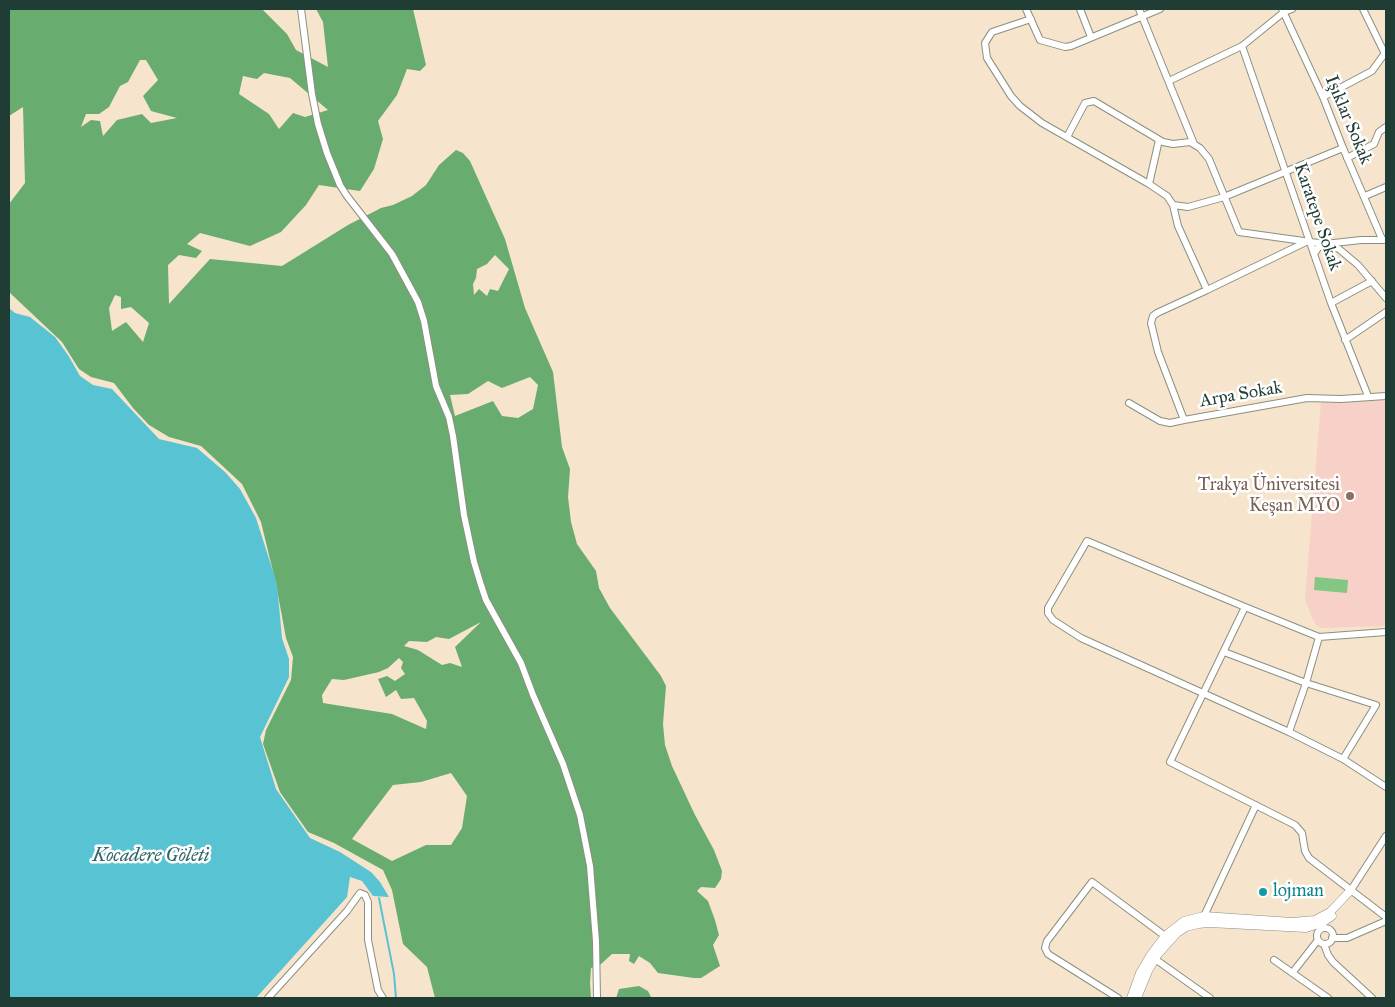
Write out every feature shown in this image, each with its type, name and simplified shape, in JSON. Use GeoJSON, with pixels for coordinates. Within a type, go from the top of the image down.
{"type":"FeatureCollection","features":[{"type":"Feature","properties":{"kind":"main road"},"geometry":{"type":"LineString","coordinates":[[1138,998],[1145,978],[1155,959],[1176,933],[1198,924],[1209,923],[1306,928],[1322,923],[1330,918],[1351,890]]}},
{"type":"Feature","properties":{"kind":"main road"},"geometry":{"type":"LineString","coordinates":[[1131,998],[1142,969],[1165,936],[1184,921],[1204,916],[1292,922],[1314,920],[1330,912],[1351,890]]}},
{"type":"Feature","properties":{"kind":"street"},"geometry":{"type":"LineString","coordinates":[[301,9],[318,124],[327,153],[340,185],[392,254],[418,302],[424,321],[436,386],[453,436],[464,515],[481,586],[493,613],[521,663],[563,764],[580,815],[591,875],[596,941],[597,998]]}},
{"type":"Feature","properties":{"kind":"street"},"geometry":{"type":"LineString","coordinates":[[1026,9],[1039,38],[1043,42],[1069,46],[1160,9]]}},
{"type":"Feature","properties":{"kind":"street"},"geometry":{"type":"LineString","coordinates":[[1080,9],[1091,38]]}},
{"type":"Feature","properties":{"kind":"street"},"geometry":{"type":"LineString","coordinates":[[1139,9],[1194,144]]}},
{"type":"Feature","properties":{"kind":"street"},"geometry":{"type":"LineString","coordinates":[[1169,80],[1242,46],[1283,11],[1292,9]]}},
{"type":"Feature","properties":{"kind":"street"},"geometry":{"type":"LineString","coordinates":[[1323,97],[1372,71],[1386,55],[1363,9]]}},
{"type":"Feature","properties":{"kind":"street","name":"Işıklar Sokak"},"geometry":{"type":"LineString","coordinates":[[1224,197],[1238,232],[1326,244],[1384,240],[1347,158],[1323,97],[1283,11]]}},
{"type":"Feature","properties":{"kind":"street"},"geometry":{"type":"LineString","coordinates":[[1031,19],[990,32],[985,43],[985,54],[1007,91],[1020,106],[1042,123],[1162,192],[1173,205],[1178,226],[1207,290],[1309,241]]}},
{"type":"Feature","properties":{"kind":"street","name":"Karatepe Sokak"},"geometry":{"type":"LineString","coordinates":[[1242,46],[1331,303],[1368,396]]}},
{"type":"Feature","properties":{"kind":"street"},"geometry":{"type":"LineString","coordinates":[[1067,137],[1084,104],[1092,100],[1160,140],[1173,144],[1185,142],[1194,144],[1204,151],[1224,197]]}},
{"type":"Feature","properties":{"kind":"street"},"geometry":{"type":"LineString","coordinates":[[1347,158],[1374,144],[1380,132],[1386,127]]}},
{"type":"Feature","properties":{"kind":"street"},"geometry":{"type":"LineString","coordinates":[[1185,142],[1189,138],[1189,131]]}},
{"type":"Feature","properties":{"kind":"street"},"geometry":{"type":"LineString","coordinates":[[1149,184],[1160,140]]}},
{"type":"Feature","properties":{"kind":"street"},"geometry":{"type":"LineString","coordinates":[[1173,205],[1188,207],[1224,197],[1343,148]]}},
{"type":"Feature","properties":{"kind":"street"},"geometry":{"type":"LineString","coordinates":[[1365,196],[1386,187]]}},
{"type":"Feature","properties":{"kind":"street"},"geometry":{"type":"LineString","coordinates":[[1314,254],[1318,248],[1326,244],[1346,253],[1386,298]]}},
{"type":"Feature","properties":{"kind":"street"},"geometry":{"type":"LineString","coordinates":[[1331,303],[1372,281]]}},
{"type":"Feature","properties":{"kind":"street","name":"Arpa Sokak"},"geometry":{"type":"LineString","coordinates":[[1207,290],[1157,313],[1151,320],[1156,346],[1184,420],[1307,398],[1341,399],[1386,396]]}},
{"type":"Feature","properties":{"kind":"street"},"geometry":{"type":"LineString","coordinates":[[1345,340],[1386,312]]}},
{"type":"Feature","properties":{"kind":"street"},"geometry":{"type":"LineString","coordinates":[[1129,403],[1160,421],[1170,423],[1184,420]]}},
{"type":"Feature","properties":{"kind":"street"},"geometry":{"type":"LineString","coordinates":[[1386,632],[1320,637],[1087,541],[1050,604],[1048,613],[1050,617],[1074,634],[1289,732],[1343,759],[1386,788]]}},
{"type":"Feature","properties":{"kind":"street"},"geometry":{"type":"LineString","coordinates":[[1246,608],[1170,762],[1299,828],[1302,833],[1305,851],[1309,858],[1386,917]]}},
{"type":"Feature","properties":{"kind":"street"},"geometry":{"type":"LineString","coordinates":[[1289,732],[1320,637]]}},
{"type":"Feature","properties":{"kind":"street"},"geometry":{"type":"LineString","coordinates":[[1224,652],[1306,683],[1376,705],[1343,759]]}},
{"type":"Feature","properties":{"kind":"street"},"geometry":{"type":"LineString","coordinates":[[1204,916],[1256,805]]}},
{"type":"Feature","properties":{"kind":"street"},"geometry":{"type":"LineString","coordinates":[[1351,890],[1386,836]]}},
{"type":"Feature","properties":{"kind":"street"},"geometry":{"type":"LineString","coordinates":[[1118,998],[1051,956],[1046,951],[1047,941],[1092,882],[1165,936]]}},
{"type":"Feature","properties":{"kind":"street"},"geometry":{"type":"LineString","coordinates":[[268,998],[347,910],[357,896],[363,893],[366,895],[368,902],[368,936],[377,987],[383,998]]}},
{"type":"Feature","properties":{"kind":"street"},"geometry":{"type":"LineString","coordinates":[[1320,940],[1329,942],[1332,935],[1330,922],[1337,909]]}},
{"type":"Feature","properties":{"kind":"street"},"geometry":{"type":"LineString","coordinates":[[1293,972],[1320,940],[1319,931],[1324,928],[1328,929],[1332,935],[1347,938],[1386,921]]}},
{"type":"Feature","properties":{"kind":"street"},"geometry":{"type":"LineString","coordinates":[[1306,928],[1320,940],[1333,962],[1372,998]]}},
{"type":"Feature","properties":{"kind":"street"},"geometry":{"type":"LineString","coordinates":[[1155,959],[1210,998]]}},
{"type":"Feature","properties":{"kind":"street"},"geometry":{"type":"LineString","coordinates":[[1274,960],[1328,998]]}},
{"type":"Feature","properties":{"kind":"shaded area","name":"Trakya Üniversitesi Keşan MYO"},"geometry":{"type":"Polygon","coordinates":[[[1386,400],[1386,626],[1321,628],[1317,626],[1312,618],[1305,599],[1321,403],[1386,400]]]}},
{"type":"Feature","properties":{"kind":"green space"},"geometry":{"type":"Polygon","coordinates":[[[9,9],[262,9],[287,34],[296,50],[328,67],[323,22],[316,9],[413,9],[426,65],[420,71],[407,69],[397,95],[378,121],[383,139],[374,169],[360,191],[319,185],[306,205],[281,232],[250,246],[200,233],[187,244],[202,251],[196,258],[179,255],[168,265],[169,304],[210,259],[282,266],[348,225],[381,208],[393,205],[412,196],[426,185],[439,165],[456,150],[463,153],[470,161],[505,239],[525,308],[553,372],[562,447],[570,469],[568,497],[571,522],[577,544],[596,571],[599,588],[610,608],[661,676],[666,686],[663,724],[665,745],[672,766],[714,850],[722,871],[721,879],[715,888],[701,887],[697,891],[708,901],[715,920],[719,935],[713,945],[720,966],[701,978],[694,978],[658,973],[650,963],[639,956],[634,964],[629,961],[630,954],[612,954],[601,964],[591,968],[591,998],[435,998],[427,967],[403,944],[392,890],[383,870],[334,843],[308,832],[280,792],[263,744],[266,730],[291,680],[293,657],[286,638],[276,584],[261,522],[242,484],[201,446],[169,437],[149,425],[114,383],[91,377],[79,369],[62,342],[9,292],[9,204],[25,183],[23,107],[9,116],[9,9]],[[140,60],[128,82],[120,86],[109,107],[99,114],[86,114],[81,127],[91,120],[100,121],[103,136],[117,120],[142,114],[151,123],[177,118],[151,111],[143,96],[158,80],[146,60],[140,60]],[[264,73],[257,79],[243,76],[239,94],[269,114],[279,129],[293,113],[305,117],[328,110],[290,78],[264,73]],[[495,255],[487,264],[477,269],[473,284],[474,295],[479,289],[487,296],[490,289],[498,291],[509,269],[495,255]],[[115,295],[109,308],[112,331],[126,322],[143,342],[149,323],[131,307],[121,309],[121,297],[115,295]],[[530,377],[502,388],[488,381],[468,394],[450,395],[455,416],[493,401],[502,416],[518,418],[533,409],[538,385],[530,377]],[[481,622],[449,639],[436,637],[427,642],[409,641],[404,646],[418,650],[442,665],[450,663],[462,667],[455,647],[481,622]],[[399,658],[388,668],[344,680],[332,679],[322,695],[323,703],[392,714],[426,729],[427,721],[414,698],[401,699],[396,690],[386,697],[378,679],[387,676],[395,681],[405,674],[401,668],[403,662],[399,658]],[[451,773],[421,782],[393,785],[352,839],[392,861],[426,845],[451,845],[462,828],[467,796],[451,773]]]}},
{"type":"Feature","properties":{"kind":"green space"},"geometry":{"type":"Polygon","coordinates":[[[1315,577],[1348,580],[1347,593],[1314,590],[1315,577]]]}},
{"type":"Feature","properties":{"kind":"green space"},"geometry":{"type":"Polygon","coordinates":[[[639,986],[648,991],[651,997],[655,998],[616,998],[619,989],[639,986]]]}},
{"type":"Feature","properties":{"kind":"water","name":"Kocadere Göleti"},"geometry":{"type":"Polygon","coordinates":[[[9,308],[15,313],[30,317],[55,337],[80,376],[93,385],[112,389],[159,439],[197,448],[225,472],[240,489],[256,518],[277,584],[282,638],[289,659],[289,677],[260,737],[276,789],[310,838],[340,852],[371,872],[389,897],[373,896],[362,881],[350,877],[347,897],[256,998],[9,998],[9,308]]]}},
{"type":"Feature","properties":{"kind":"waterway"},"geometry":{"type":"LineString","coordinates":[[379,898],[394,974],[396,998]]}},
{"type":"Feature","properties":{"kind":"place","name":"Trakya Üniversitesi Keşan MYO"},"geometry":{"type":"Point","coordinates":[1350,496]}},
{"type":"Feature","properties":{"kind":"place","name":"lojman"},"geometry":{"type":"Point","coordinates":[1263,892]}}]}
